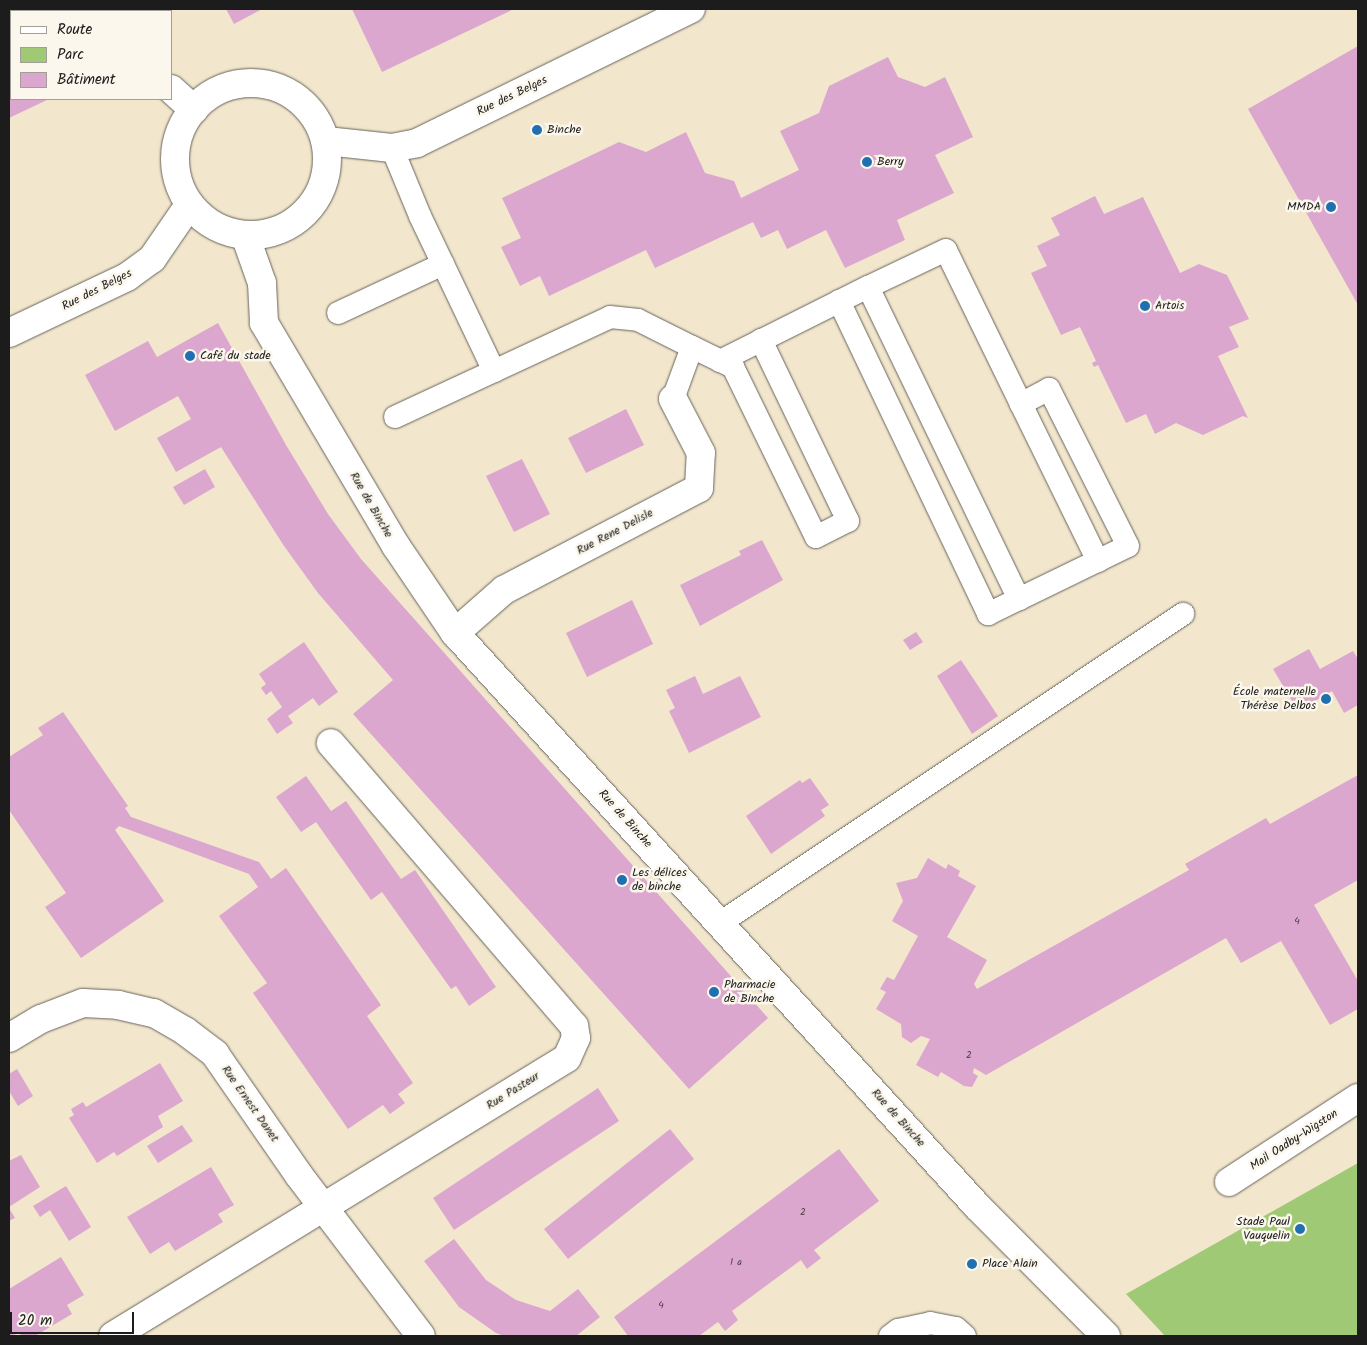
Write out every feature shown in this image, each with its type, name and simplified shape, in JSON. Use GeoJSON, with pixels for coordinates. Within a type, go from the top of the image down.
{"type":"FeatureCollection","features":[{"type":"Feature","properties":{"kind":"street","name":"Rue des Belges"},"geometry":{"type":"LineString","coordinates":[[326,141],[392,148],[417,143],[687,10]]}},
{"type":"Feature","properties":{"kind":"street"},"geometry":{"type":"LineString","coordinates":[[240,83],[268,84],[285,90],[306,106],[326,141],[327,170],[316,199],[307,211],[272,233],[245,235],[208,223],[189,205],[176,178],[174,149],[184,120],[211,93],[240,83]]}},
{"type":"Feature","properties":{"kind":"street"},"geometry":{"type":"LineString","coordinates":[[172,90],[194,110]]}},
{"type":"Feature","properties":{"kind":"street","name":"Rue des Belges"},"geometry":{"type":"LineString","coordinates":[[9,334],[127,277],[152,259],[189,205]]}},
{"type":"Feature","properties":{"kind":"street","name":"Rue de Binche"},"geometry":{"type":"LineString","coordinates":[[245,235],[262,283],[264,323],[396,546],[455,633],[977,1206],[1106,1336]]}},
{"type":"Feature","properties":{"kind":"street","name":"Rue Rene Delisle"},"geometry":{"type":"LineString","coordinates":[[455,633],[504,590],[699,488],[701,453],[673,399]]}},
{"type":"Feature","properties":{"kind":"street","name":"Rue Pasteur"},"geometry":{"type":"LineString","coordinates":[[113,1336],[567,1058],[576,1038],[574,1026],[331,744]]}},
{"type":"Feature","properties":{"kind":"street","name":"Rue Ernest Danet"},"geometry":{"type":"LineString","coordinates":[[9,1038],[41,1020],[83,1004],[118,1005],[154,1013],[215,1054],[324,1208],[421,1336]]}},
{"type":"Feature","properties":{"kind":"street","name":"Mail Oadby-Wigston"},"geometry":{"type":"LineString","coordinates":[[1229,1182],[1358,1098]]}},
{"type":"Feature","properties":{"kind":"lane"},"geometry":{"type":"LineString","coordinates":[[392,148],[443,264],[494,371]]}},
{"type":"Feature","properties":{"kind":"lane"},"geometry":{"type":"LineString","coordinates":[[720,361],[946,250],[1098,561]]}},
{"type":"Feature","properties":{"kind":"lane"},"geometry":{"type":"LineString","coordinates":[[338,313],[443,264]]}},
{"type":"Feature","properties":{"kind":"lane"},"geometry":{"type":"LineString","coordinates":[[868,287],[1019,599]]}},
{"type":"Feature","properties":{"kind":"lane"},"geometry":{"type":"LineString","coordinates":[[839,301],[988,614],[1128,546],[1049,389],[1021,404]]}},
{"type":"Feature","properties":{"kind":"lane"},"geometry":{"type":"LineString","coordinates":[[396,417],[610,317],[638,320],[733,367],[816,538],[848,521],[762,340]]}},
{"type":"Feature","properties":{"kind":"lane"},"geometry":{"type":"LineString","coordinates":[[673,399],[692,347]]}},
{"type":"Feature","properties":{"kind":"lane"},"geometry":{"type":"LineString","coordinates":[[720,923],[1183,614]]}},
{"type":"Feature","properties":{"kind":"lane"},"geometry":{"type":"LineString","coordinates":[[890,1336],[898,1330],[930,1323],[956,1328],[965,1336]]}},
{"type":"Feature","properties":{"kind":"green space","name":"Stade Paul Vauquelin"},"geometry":{"type":"Polygon","coordinates":[[[1358,1163],[1358,1336],[1165,1336],[1126,1294],[1358,1163]]]}},
{"type":"Feature","properties":{"kind":"building"},"geometry":{"type":"Polygon","coordinates":[[[9,9],[29,10],[10,10],[10,100],[47,100],[9,118],[9,9]]]}},
{"type":"Feature","properties":{"kind":"building"},"geometry":{"type":"Polygon","coordinates":[[[226,9],[262,9],[234,24],[226,9]]]}},
{"type":"Feature","properties":{"kind":"building"},"geometry":{"type":"Polygon","coordinates":[[[352,9],[514,9],[382,72],[352,9]]]}},
{"type":"Feature","properties":{"kind":"building","name":"MMDA"},"geometry":{"type":"Polygon","coordinates":[[[1358,46],[1358,305],[1248,109],[1358,46]]]}},
{"type":"Feature","properties":{"kind":"building"},"geometry":{"type":"Polygon","coordinates":[[[888,57],[898,77],[925,87],[945,77],[973,137],[935,155],[954,193],[897,220],[905,240],[845,268],[826,230],[787,249],[778,230],[761,238],[753,222],[655,268],[646,250],[549,296],[540,276],[520,286],[501,247],[521,238],[502,198],[619,142],[646,152],[686,132],[705,173],[734,181],[741,198],[799,170],[780,131],[819,113],[829,86],[888,57]]]}},
{"type":"Feature","properties":{"kind":"building","name":"Artois"},"geometry":{"type":"Polygon","coordinates":[[[1095,196],[1104,214],[1143,197],[1180,273],[1199,264],[1227,275],[1249,319],[1229,327],[1239,347],[1218,356],[1248,418],[1243,416],[1203,435],[1176,423],[1155,434],[1146,414],[1126,423],[1098,365],[1094,367],[1092,363],[1096,361],[1080,327],[1061,335],[1031,273],[1047,266],[1037,246],[1060,235],[1051,218],[1095,196]]]}},
{"type":"Feature","properties":{"kind":"building"},"geometry":{"type":"Polygon","coordinates":[[[218,323],[286,445],[328,514],[361,559],[768,1018],[689,1089],[353,714],[393,680],[318,593],[284,546],[221,447],[176,472],[157,438],[191,419],[178,396],[115,431],[85,375],[148,341],[157,357],[218,323]]]}},
{"type":"Feature","properties":{"kind":"building"},"geometry":{"type":"Polygon","coordinates":[[[626,409],[644,445],[586,473],[568,438],[626,409]]]}},
{"type":"Feature","properties":{"kind":"building"},"geometry":{"type":"Polygon","coordinates":[[[522,459],[550,514],[514,532],[486,476],[522,459]]]}},
{"type":"Feature","properties":{"kind":"building"},"geometry":{"type":"Polygon","coordinates":[[[205,469],[215,487],[184,505],[173,487],[205,469]]]}},
{"type":"Feature","properties":{"kind":"building"},"geometry":{"type":"Polygon","coordinates":[[[762,540],[783,580],[700,626],[680,585],[741,555],[739,551],[762,540]]]}},
{"type":"Feature","properties":{"kind":"building"},"geometry":{"type":"Polygon","coordinates":[[[632,600],[653,644],[587,677],[566,633],[632,600]]]}},
{"type":"Feature","properties":{"kind":"building"},"geometry":{"type":"Polygon","coordinates":[[[916,632],[923,642],[910,650],[903,640],[916,632]]]}},
{"type":"Feature","properties":{"kind":"building"},"geometry":{"type":"Polygon","coordinates":[[[304,642],[338,692],[319,706],[313,698],[288,716],[293,723],[277,734],[267,719],[282,707],[271,691],[266,695],[261,688],[266,684],[259,674],[304,642]]]}},
{"type":"Feature","properties":{"kind":"building"},"geometry":{"type":"Polygon","coordinates":[[[1309,649],[1320,669],[1353,651],[1358,659],[1358,705],[1344,713],[1332,691],[1298,711],[1273,669],[1309,649]]]}},
{"type":"Feature","properties":{"kind":"building"},"geometry":{"type":"Polygon","coordinates":[[[961,660],[998,716],[972,734],[937,676],[961,660]]]}},
{"type":"Feature","properties":{"kind":"building"},"geometry":{"type":"Polygon","coordinates":[[[695,676],[703,694],[740,676],[761,717],[689,753],[669,711],[675,708],[666,690],[695,676]]]}},
{"type":"Feature","properties":{"kind":"building"},"geometry":{"type":"Polygon","coordinates":[[[63,712],[128,806],[125,808],[131,817],[259,862],[271,879],[286,868],[381,1005],[367,1016],[413,1083],[398,1094],[405,1103],[390,1114],[383,1105],[348,1129],[253,993],[267,983],[219,916],[258,887],[249,874],[119,826],[115,830],[164,901],[81,958],[45,907],[66,893],[9,810],[9,757],[43,735],[38,728],[63,712]]]}},
{"type":"Feature","properties":{"kind":"building"},"geometry":{"type":"Polygon","coordinates":[[[1358,775],[1358,880],[1314,905],[1358,981],[1358,1009],[1330,1025],[1281,941],[1241,963],[1226,938],[986,1075],[974,1068],[973,1073],[978,1076],[972,1087],[964,1086],[941,1072],[938,1077],[916,1065],[930,1039],[921,1036],[911,1043],[902,1037],[901,1024],[876,1009],[886,992],[880,989],[887,977],[894,980],[918,936],[892,921],[903,901],[896,883],[917,878],[928,858],[946,869],[948,864],[960,871],[958,876],[976,886],[947,937],[987,960],[974,984],[977,989],[1189,870],[1185,864],[1266,818],[1270,824],[1358,775]]]}},
{"type":"Feature","properties":{"kind":"building"},"geometry":{"type":"Polygon","coordinates":[[[306,776],[331,811],[346,801],[401,879],[415,870],[496,987],[469,1006],[456,986],[451,989],[382,892],[371,900],[316,822],[301,832],[276,797],[306,776]]]}},
{"type":"Feature","properties":{"kind":"building"},"geometry":{"type":"Polygon","coordinates":[[[810,778],[829,805],[821,810],[825,816],[771,854],[746,816],[800,780],[802,783],[810,778]]]}},
{"type":"Feature","properties":{"kind":"building"},"geometry":{"type":"Polygon","coordinates":[[[160,1063],[183,1101],[158,1116],[163,1127],[117,1156],[114,1152],[97,1163],[69,1118],[74,1115],[71,1109],[83,1102],[86,1107],[160,1063]]]}},
{"type":"Feature","properties":{"kind":"building"},"geometry":{"type":"Polygon","coordinates":[[[17,1069],[33,1096],[18,1106],[9,1091],[9,1074],[17,1069]]]}},
{"type":"Feature","properties":{"kind":"building"},"geometry":{"type":"Polygon","coordinates":[[[598,1088],[619,1121],[454,1230],[433,1198],[598,1088]]]}},
{"type":"Feature","properties":{"kind":"building"},"geometry":{"type":"Polygon","coordinates":[[[182,1125],[193,1141],[158,1163],[147,1146],[182,1125]]]}},
{"type":"Feature","properties":{"kind":"building"},"geometry":{"type":"Polygon","coordinates":[[[670,1129],[694,1159],[568,1259],[544,1229],[670,1129]]]}},
{"type":"Feature","properties":{"kind":"building"},"geometry":{"type":"Polygon","coordinates":[[[839,1149],[879,1201],[814,1250],[821,1258],[807,1269],[801,1260],[732,1311],[738,1320],[725,1331],[718,1322],[699,1336],[628,1336],[614,1317],[839,1149]]]}},
{"type":"Feature","properties":{"kind":"building"},"geometry":{"type":"Polygon","coordinates":[[[21,1155],[40,1187],[9,1207],[9,1161],[21,1155]]]}},
{"type":"Feature","properties":{"kind":"building"},"geometry":{"type":"Polygon","coordinates":[[[211,1167],[234,1205],[218,1214],[223,1222],[175,1251],[169,1242],[150,1254],[127,1217],[211,1167]]]}},
{"type":"Feature","properties":{"kind":"building"},"geometry":{"type":"Polygon","coordinates":[[[66,1186],[91,1227],[69,1241],[50,1210],[40,1217],[33,1206],[66,1186]]]}},
{"type":"Feature","properties":{"kind":"building"},"geometry":{"type":"Polygon","coordinates":[[[9,1208],[15,1218],[9,1221],[9,1208]]]}},
{"type":"Feature","properties":{"kind":"building"},"geometry":{"type":"Polygon","coordinates":[[[454,1239],[486,1280],[516,1300],[550,1311],[578,1289],[600,1317],[576,1336],[504,1336],[496,1333],[459,1307],[424,1261],[454,1239]]]}},
{"type":"Feature","properties":{"kind":"building"},"geometry":{"type":"Polygon","coordinates":[[[61,1257],[84,1295],[67,1305],[72,1314],[35,1336],[21,1336],[20,1333],[9,1336],[9,1289],[61,1257]]]}},
{"type":"Feature","properties":{"kind":"place","name":"Binche"},"geometry":{"type":"Point","coordinates":[537,130]}},
{"type":"Feature","properties":{"kind":"place","name":"Berry"},"geometry":{"type":"Point","coordinates":[867,162]}},
{"type":"Feature","properties":{"kind":"place","name":"MMDA"},"geometry":{"type":"Point","coordinates":[1331,207]}},
{"type":"Feature","properties":{"kind":"place","name":"Artois"},"geometry":{"type":"Point","coordinates":[1145,306]}},
{"type":"Feature","properties":{"kind":"place","name":"Café du stade"},"geometry":{"type":"Point","coordinates":[190,356]}},
{"type":"Feature","properties":{"kind":"place","name":"École maternelle Thérèse Delbos"},"geometry":{"type":"Point","coordinates":[1326,699]}},
{"type":"Feature","properties":{"kind":"place","name":"Les délices de binche"},"geometry":{"type":"Point","coordinates":[622,880]}},
{"type":"Feature","properties":{"kind":"place","name":"Pharmacie de Binche"},"geometry":{"type":"Point","coordinates":[714,992]}},
{"type":"Feature","properties":{"kind":"place","name":"Stade Paul Vauquelin"},"geometry":{"type":"Point","coordinates":[1300,1229]}},
{"type":"Feature","properties":{"kind":"place","name":"Place Alain"},"geometry":{"type":"Point","coordinates":[972,1264]}}]}
